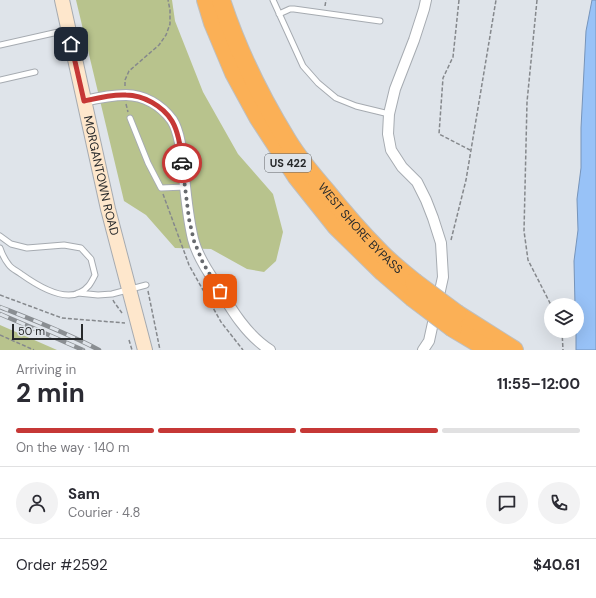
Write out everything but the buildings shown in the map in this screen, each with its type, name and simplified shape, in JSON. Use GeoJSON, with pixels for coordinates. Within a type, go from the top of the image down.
{"type":"FeatureCollection","features":[{"type":"Feature","properties":{"kind":"highway","name":"WEST SHORE BYPASS"},"geometry":{"type":"LineString","coordinates":[[206,0],[213,23],[234,72],[258,117],[297,176],[336,226],[383,272],[413,290],[455,321],[490,350]]}},
{"type":"Feature","properties":{"kind":"highway","name":"WEST SHORE BYPASS"},"geometry":{"type":"LineString","coordinates":[[221,0],[241,53],[258,89],[287,141],[352,223],[413,290]]}},
{"type":"Feature","properties":{"kind":"highway","name":"WEST SHORE BYPASS"},"geometry":{"type":"LineString","coordinates":[[455,321],[514,350]]}},
{"type":"Feature","properties":{"kind":"main road","name":"MORGANTOWN ROAD"},"geometry":{"type":"LineString","coordinates":[[62,0],[108,209],[145,350]]}},
{"type":"Feature","properties":{"kind":"street"},"geometry":{"type":"LineString","coordinates":[[423,350],[429,341],[443,277],[441,243],[426,200],[417,182],[402,167],[391,150],[388,134],[389,114],[395,89],[414,40],[426,0]]}},
{"type":"Feature","properties":{"kind":"street"},"geometry":{"type":"LineString","coordinates":[[84,101],[101,97],[124,95],[134,96],[146,99],[161,108],[172,121],[178,134],[182,155],[189,219],[194,241],[203,263],[240,322],[262,345],[270,350]]}},
{"type":"Feature","properties":{"kind":"lane"},"geometry":{"type":"LineString","coordinates":[[273,0],[303,66],[318,83],[336,98],[356,106],[389,114]]}},
{"type":"Feature","properties":{"kind":"lane"},"geometry":{"type":"LineString","coordinates":[[280,14],[290,9],[294,9],[380,20]]}},
{"type":"Feature","properties":{"kind":"lane"},"geometry":{"type":"LineString","coordinates":[[0,45],[68,30]]}},
{"type":"Feature","properties":{"kind":"lane"},"geometry":{"type":"LineString","coordinates":[[0,80],[35,72]]}},
{"type":"Feature","properties":{"kind":"lane"},"geometry":{"type":"LineString","coordinates":[[130,118],[148,163],[161,188],[185,187]]}},
{"type":"Feature","properties":{"kind":"lane"},"geometry":{"type":"LineString","coordinates":[[0,236],[12,244],[27,248],[64,244],[81,248],[91,259],[95,275],[89,287],[78,293]]}},
{"type":"Feature","properties":{"kind":"lane"},"geometry":{"type":"LineString","coordinates":[[0,248],[10,266],[40,286],[51,291],[68,295],[78,293],[98,295],[112,294],[146,285]]}},
{"type":"Feature","properties":{"kind":"path"},"geometry":{"type":"LineString","coordinates":[[130,118],[124,95],[125,80],[130,71],[159,45],[166,35],[170,24],[168,0]]}},
{"type":"Feature","properties":{"kind":"path"},"geometry":{"type":"LineString","coordinates":[[460,0],[453,57],[443,78],[439,134],[470,150]]}},
{"type":"Feature","properties":{"kind":"path"},"geometry":{"type":"LineString","coordinates":[[441,246],[450,245],[466,180],[496,0]]}},
{"type":"Feature","properties":{"kind":"path"},"geometry":{"type":"LineString","coordinates":[[537,0],[527,102],[524,231],[528,260],[547,298]]}},
{"type":"Feature","properties":{"kind":"path"},"geometry":{"type":"LineString","coordinates":[[146,285],[160,350]]}},
{"type":"Feature","properties":{"kind":"path"},"geometry":{"type":"LineString","coordinates":[[112,294],[114,302],[124,315]]}},
{"type":"Feature","properties":{"kind":"path"},"geometry":{"type":"LineString","coordinates":[[0,295],[62,318],[125,322]]}},
{"type":"Feature","properties":{"kind":"path"},"geometry":{"type":"LineString","coordinates":[[0,335],[34,350]]}},
{"type":"Feature","properties":{"kind":"path"},"geometry":{"type":"LineString","coordinates":[[128,336],[132,350]]}},
{"type":"Feature","properties":{"kind":"path"},"geometry":{"type":"LineString","coordinates":[[562,338],[563,350]]}},
{"type":"Feature","properties":{"kind":"green space"},"geometry":{"type":"Polygon","coordinates":[[[76,0],[172,0],[175,21],[203,92],[238,154],[273,194],[283,232],[276,261],[264,272],[247,269],[211,249],[175,248],[146,215],[124,201],[76,0]]]}},
{"type":"Feature","properties":{"kind":"green space"},"geometry":{"type":"Polygon","coordinates":[[[0,325],[57,350],[0,350],[0,325]]]}},
{"type":"Feature","properties":{"kind":"water"},"geometry":{"type":"Polygon","coordinates":[[[592,0],[596,0],[596,350],[576,350],[576,338],[584,338],[584,298],[575,298],[574,261],[578,230],[577,199],[581,168],[581,128],[586,31],[592,0]]]}},
{"type":"Feature","properties":{"kind":"railway"},"geometry":{"type":"LineString","coordinates":[[0,307],[62,332],[99,350]]}},
{"type":"Feature","properties":{"kind":"railway"},"geometry":{"type":"LineString","coordinates":[[0,314],[83,350]]}},
{"type":"Feature","properties":{"kind":"way so far"},"geometry":{"type":"LineString","coordinates":[[182,163],[189,219],[194,241],[203,263],[220,291]]}},
{"type":"Feature","properties":{"kind":"route"},"geometry":{"type":"LineString","coordinates":[[71,44],[84,101],[101,97],[126,95],[146,99],[161,108],[172,121],[178,134],[182,163]]}}]}
